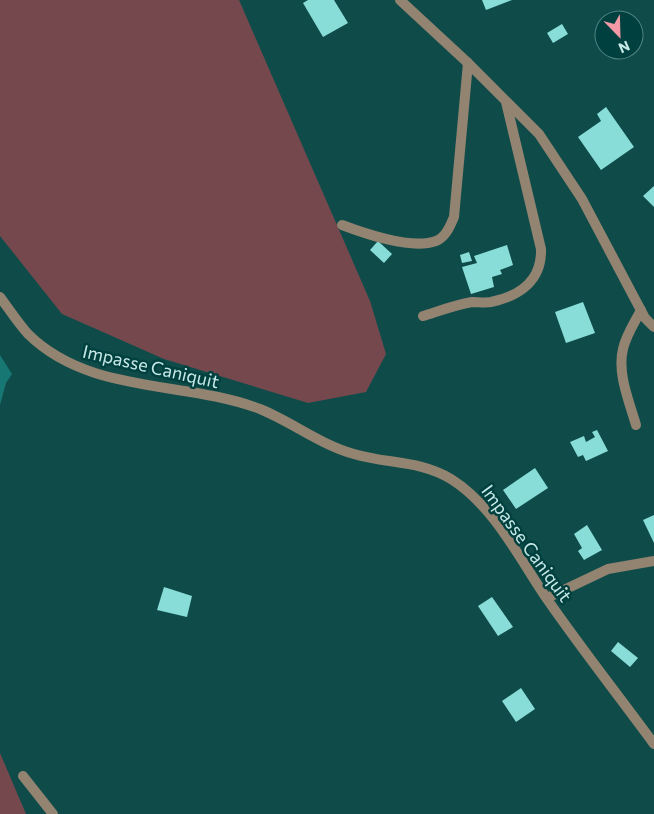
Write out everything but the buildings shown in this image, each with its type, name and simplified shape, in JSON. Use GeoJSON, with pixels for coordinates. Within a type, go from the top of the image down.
{"type":"FeatureCollection","features":[{"type":"Feature","properties":{"kind":"street"},"geometry":{"type":"LineString","coordinates":[[400,0],[539,134],[566,171],[598,225],[641,310],[654,327]]}},
{"type":"Feature","properties":{"kind":"street"},"geometry":{"type":"LineString","coordinates":[[342,225],[388,240],[422,243],[437,241],[448,231],[454,217],[468,64]]}},
{"type":"Feature","properties":{"kind":"street"},"geometry":{"type":"LineString","coordinates":[[423,316],[472,302],[489,302],[507,298],[522,291],[536,276],[541,262],[541,249],[506,101]]}},
{"type":"Feature","properties":{"kind":"street","name":"Impasse Caniquit"},"geometry":{"type":"LineString","coordinates":[[0,297],[28,334],[69,364],[94,374],[202,393],[259,409],[349,453],[415,464],[448,477],[469,491],[514,547],[546,598],[654,744]]}},
{"type":"Feature","properties":{"kind":"street"},"geometry":{"type":"LineString","coordinates":[[636,425],[626,392],[622,359],[623,348],[641,310]]}},
{"type":"Feature","properties":{"kind":"street"},"geometry":{"type":"LineString","coordinates":[[546,598],[608,570],[628,564],[654,561]]}},
{"type":"Feature","properties":{"kind":"street"},"geometry":{"type":"LineString","coordinates":[[24,776],[52,814]]}},
{"type":"Feature","properties":{"kind":"shaded area"},"geometry":{"type":"Polygon","coordinates":[[[0,0],[239,0],[370,301],[386,354],[366,392],[308,403],[164,359],[62,314],[0,236],[0,0]]]}},
{"type":"Feature","properties":{"kind":"shaded area"},"geometry":{"type":"Polygon","coordinates":[[[0,753],[26,814],[0,814],[0,753]]]}},
{"type":"Feature","properties":{"kind":"water"},"geometry":{"type":"Polygon","coordinates":[[[0,355],[12,374],[6,383],[0,405],[0,355]]]}}]}
